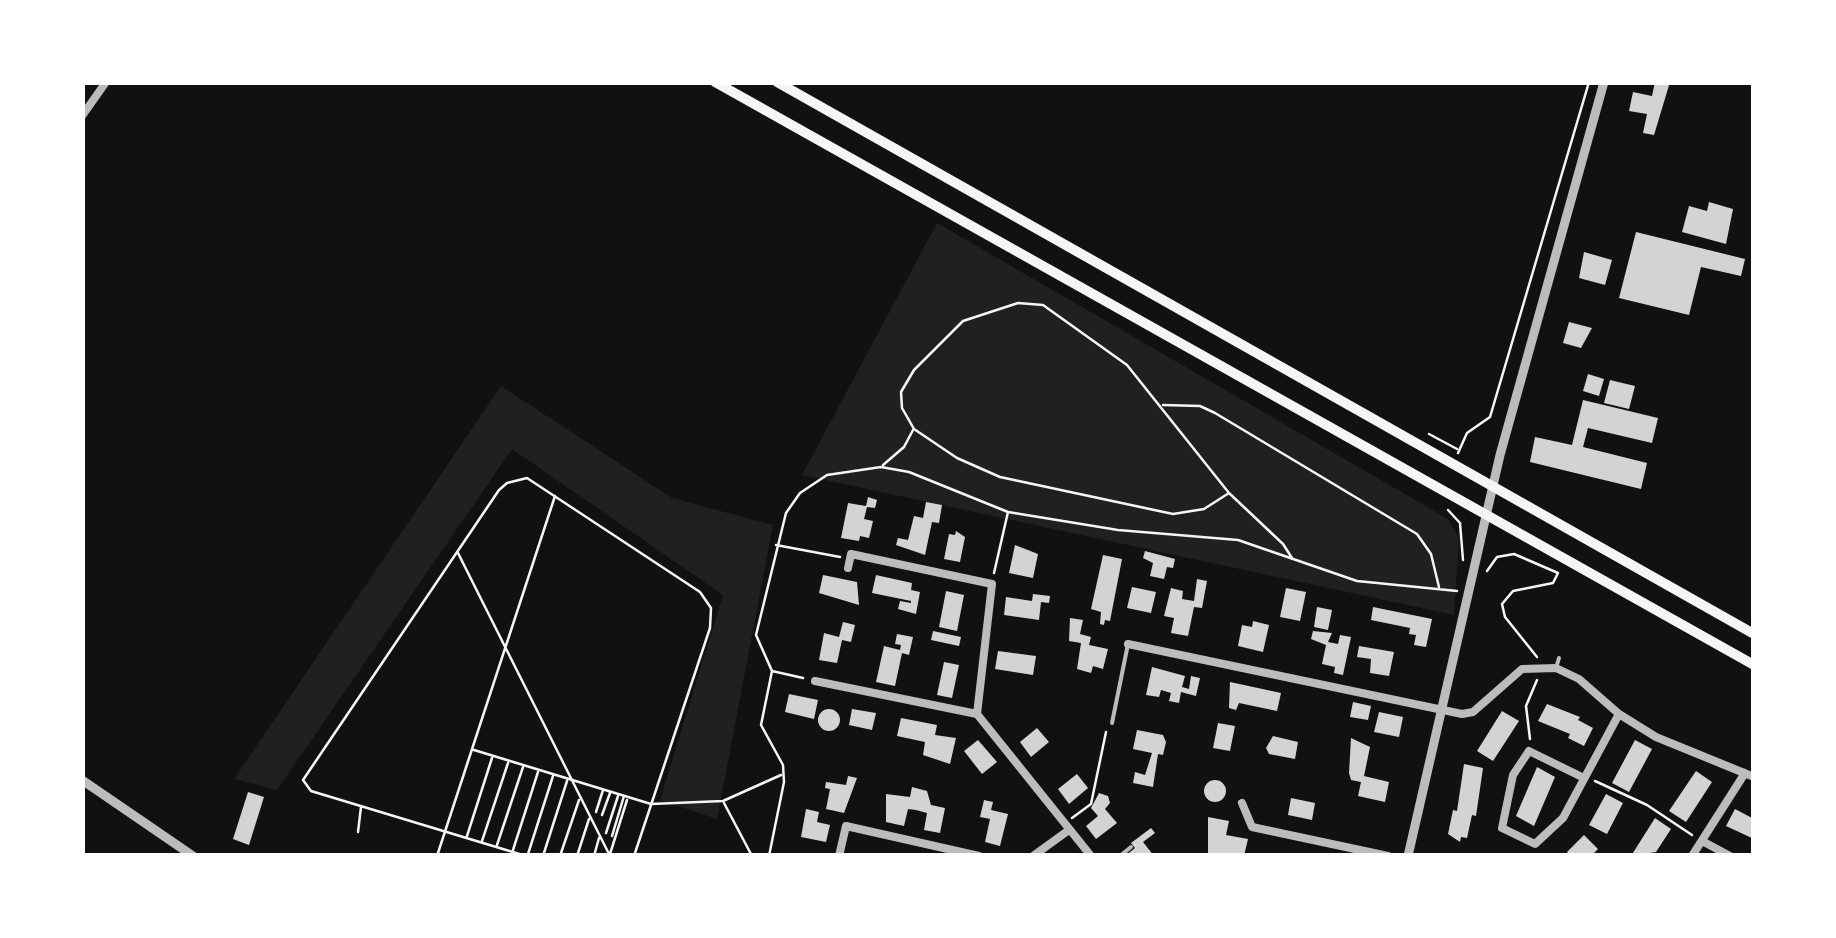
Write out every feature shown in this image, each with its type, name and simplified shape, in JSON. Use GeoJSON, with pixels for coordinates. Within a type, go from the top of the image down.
{"type":"FeatureCollection","features":[{"type":"Feature","properties":{"kind":"main road"},"geometry":{"type":"LineString","coordinates":[[715,82],[1754,665]]}},
{"type":"Feature","properties":{"kind":"main road"},"geometry":{"type":"LineString","coordinates":[[777,82],[1754,634]]}},
{"type":"Feature","properties":{"kind":"street"},"geometry":{"type":"LineString","coordinates":[[82,116],[106,82]]}},
{"type":"Feature","properties":{"kind":"street"},"geometry":{"type":"LineString","coordinates":[[1408,856],[1493,487],[1604,82]]}},
{"type":"Feature","properties":{"kind":"street"},"geometry":{"type":"LineString","coordinates":[[848,568],[851,554],[992,584],[977,714]]}},
{"type":"Feature","properties":{"kind":"street"},"geometry":{"type":"LineString","coordinates":[[1128,644],[1442,710],[1472,712],[1508,677],[1539,666],[1556,668],[1579,679],[1619,714],[1656,737],[1750,775],[1692,856]]}},
{"type":"Feature","properties":{"kind":"street"},"geometry":{"type":"LineString","coordinates":[[814,681],[977,714],[1091,856]]}},
{"type":"Feature","properties":{"kind":"street"},"geometry":{"type":"LineString","coordinates":[[1584,778],[1528,751],[1513,775],[1502,828],[1535,844],[1563,818],[1619,714]]}},
{"type":"Feature","properties":{"kind":"street"},"geometry":{"type":"LineString","coordinates":[[82,780],[193,856]]}},
{"type":"Feature","properties":{"kind":"street"},"geometry":{"type":"LineString","coordinates":[[1242,803],[1252,828],[1388,856]]}},
{"type":"Feature","properties":{"kind":"street"},"geometry":{"type":"LineString","coordinates":[[839,856],[846,826],[979,856]]}},
{"type":"Feature","properties":{"kind":"street"},"geometry":{"type":"LineString","coordinates":[[1033,856],[1067,826]]}},
{"type":"Feature","properties":{"kind":"street"},"geometry":{"type":"LineString","coordinates":[[1702,841],[1730,856]]}},
{"type":"Feature","properties":{"kind":"lane"},"geometry":{"type":"LineString","coordinates":[[1112,723],[1128,644]]}},
{"type":"Feature","properties":{"kind":"lane"},"geometry":{"type":"LineString","coordinates":[[1556,668],[1559,658]]}},
{"type":"Feature","properties":{"kind":"lane"},"geometry":{"type":"LineString","coordinates":[[1120,856],[1132,847]]}},
{"type":"Feature","properties":{"kind":"path"},"geometry":{"type":"LineString","coordinates":[[1456,466],[1458,450],[1467,433],[1490,417],[1589,82]]}},
{"type":"Feature","properties":{"kind":"path"},"geometry":{"type":"LineString","coordinates":[[1229,493],[1204,509],[1173,514],[1040,487],[957,458],[914,428],[900,400],[914,370],[962,321],[1018,303],[1043,305],[1075,324],[1127,365],[1229,493],[1283,544],[1292,560]]}},
{"type":"Feature","properties":{"kind":"path"},"geometry":{"type":"LineString","coordinates":[[1162,405],[1200,406],[1214,413],[1417,534],[1431,554],[1439,590]]}},
{"type":"Feature","properties":{"kind":"path"},"geometry":{"type":"LineString","coordinates":[[881,467],[904,447],[914,428]]}},
{"type":"Feature","properties":{"kind":"path"},"geometry":{"type":"LineString","coordinates":[[1429,434],[1458,450]]}},
{"type":"Feature","properties":{"kind":"path"},"geometry":{"type":"LineString","coordinates":[[769,856],[784,774],[761,725],[772,671],[756,635],[786,514],[800,493],[827,475],[881,467],[909,472],[1008,512],[1118,530],[1238,540],[1358,581],[1460,591],[1461,582]]}},
{"type":"Feature","properties":{"kind":"path"},"geometry":{"type":"LineString","coordinates":[[554,774],[527,856],[311,791],[304,773],[507,483],[527,478],[700,592],[711,608],[710,628],[634,856]]}},
{"type":"Feature","properties":{"kind":"path"},"geometry":{"type":"LineString","coordinates":[[437,856],[556,494]]}},
{"type":"Feature","properties":{"kind":"path"},"geometry":{"type":"LineString","coordinates":[[1450,495],[1447,512],[1460,524],[1462,567]]}},
{"type":"Feature","properties":{"kind":"path"},"geometry":{"type":"LineString","coordinates":[[992,584],[1008,512]]}},
{"type":"Feature","properties":{"kind":"path"},"geometry":{"type":"LineString","coordinates":[[776,545],[836,558],[851,554]]}},
{"type":"Feature","properties":{"kind":"path"},"geometry":{"type":"LineString","coordinates":[[457,551],[610,855]]}},
{"type":"Feature","properties":{"kind":"path"},"geometry":{"type":"LineString","coordinates":[[1486,574],[1497,557],[1514,554],[1558,573],[1552,583],[1513,591],[1502,604],[1504,617],[1525,639],[1539,666],[1526,706],[1528,751]]}},
{"type":"Feature","properties":{"kind":"path"},"geometry":{"type":"LineString","coordinates":[[772,671],[814,681]]}},
{"type":"Feature","properties":{"kind":"path"},"geometry":{"type":"LineString","coordinates":[[1067,826],[1091,804],[1107,729],[1112,723]]}},
{"type":"Feature","properties":{"kind":"path"},"geometry":{"type":"LineString","coordinates":[[472,749],[652,804],[723,801],[784,774]]}},
{"type":"Feature","properties":{"kind":"path"},"geometry":{"type":"LineString","coordinates":[[467,838],[493,756]]}},
{"type":"Feature","properties":{"kind":"path"},"geometry":{"type":"LineString","coordinates":[[482,842],[509,760]]}},
{"type":"Feature","properties":{"kind":"path"},"geometry":{"type":"LineString","coordinates":[[496,846],[524,765]]}},
{"type":"Feature","properties":{"kind":"path"},"geometry":{"type":"LineString","coordinates":[[512,851],[539,770]]}},
{"type":"Feature","properties":{"kind":"path"},"geometry":{"type":"LineString","coordinates":[[1584,778],[1647,805],[1702,841]]}},
{"type":"Feature","properties":{"kind":"path"},"geometry":{"type":"LineString","coordinates":[[543,856],[570,779]]}},
{"type":"Feature","properties":{"kind":"path"},"geometry":{"type":"LineString","coordinates":[[596,812],[603,789]]}},
{"type":"Feature","properties":{"kind":"path"},"geometry":{"type":"LineString","coordinates":[[602,815],[610,792]]}},
{"type":"Feature","properties":{"kind":"path"},"geometry":{"type":"LineString","coordinates":[[606,833],[624,796]]}},
{"type":"Feature","properties":{"kind":"path"},"geometry":{"type":"LineString","coordinates":[[612,836],[624,796]]}},
{"type":"Feature","properties":{"kind":"path"},"geometry":{"type":"LineString","coordinates":[[610,855],[624,796]]}},
{"type":"Feature","properties":{"kind":"path"},"geometry":{"type":"LineString","coordinates":[[560,856],[580,797]]}},
{"type":"Feature","properties":{"kind":"path"},"geometry":{"type":"LineString","coordinates":[[723,801],[752,856]]}},
{"type":"Feature","properties":{"kind":"path"},"geometry":{"type":"LineString","coordinates":[[358,832],[361,806]]}},
{"type":"Feature","properties":{"kind":"path"},"geometry":{"type":"LineString","coordinates":[[577,856],[590,817]]}},
{"type":"Feature","properties":{"kind":"path"},"geometry":{"type":"LineString","coordinates":[[594,856],[600,836]]}},
{"type":"Feature","properties":{"kind":"path"},"geometry":{"type":"LineString","coordinates":[[503,856],[505,849]]}},
{"type":"Feature","properties":{"kind":"shaded area"},"geometry":{"type":"Polygon","coordinates":[[[937,223],[1448,519],[1459,538],[1454,615],[802,475],[937,223]]]}},
{"type":"Feature","properties":{"kind":"shaded area"},"geometry":{"type":"Polygon","coordinates":[[[501,386],[672,498],[773,525],[717,819],[660,800],[723,595],[512,449],[277,790],[234,779],[501,386]]]}},
{"type":"Feature","properties":{"kind":"building"},"geometry":{"type":"Polygon","coordinates":[[[1655,82],[1670,82],[1654,135],[1643,133],[1647,114],[1629,111],[1633,92],[1652,96],[1655,82]]]}},
{"type":"Feature","properties":{"kind":"building"},"geometry":{"type":"Polygon","coordinates":[[[1709,202],[1733,209],[1726,244],[1682,232],[1689,206],[1707,211],[1709,202]]]}},
{"type":"Feature","properties":{"kind":"building"},"geometry":{"type":"Polygon","coordinates":[[[1636,232],[1745,259],[1741,276],[1701,267],[1689,315],[1619,298],[1636,232]]]}},
{"type":"Feature","properties":{"kind":"building"},"geometry":{"type":"Polygon","coordinates":[[[1584,252],[1612,260],[1605,285],[1579,278],[1584,252]]]}},
{"type":"Feature","properties":{"kind":"building"},"geometry":{"type":"Polygon","coordinates":[[[1569,322],[1592,328],[1581,348],[1563,343],[1569,322]]]}},
{"type":"Feature","properties":{"kind":"building"},"geometry":{"type":"Polygon","coordinates":[[[1588,374],[1604,379],[1599,396],[1583,391],[1588,374]]]}},
{"type":"Feature","properties":{"kind":"building"},"geometry":{"type":"Polygon","coordinates":[[[1610,380],[1635,386],[1629,409],[1604,403],[1610,380]]]}},
{"type":"Feature","properties":{"kind":"building"},"geometry":{"type":"Polygon","coordinates":[[[1583,400],[1658,418],[1652,443],[1588,428],[1583,447],[1647,463],[1641,489],[1530,462],[1535,437],[1572,445],[1583,400]]]}},
{"type":"Feature","properties":{"kind":"building"},"geometry":{"type":"Polygon","coordinates":[[[868,497],[877,500],[875,508],[867,507],[864,519],[873,521],[869,538],[841,538],[848,503],[866,506],[868,497]]]}},
{"type":"Feature","properties":{"kind":"building"},"geometry":{"type":"Polygon","coordinates":[[[926,502],[942,505],[939,523],[932,522],[925,555],[896,545],[898,538],[908,540],[914,516],[923,518],[926,502]]]}},
{"type":"Feature","properties":{"kind":"building"},"geometry":{"type":"Polygon","coordinates":[[[956,531],[965,537],[960,562],[944,559],[949,534],[955,535],[956,531]]]}},
{"type":"Feature","properties":{"kind":"building"},"geometry":{"type":"Polygon","coordinates":[[[1015,545],[1038,554],[1033,578],[1009,573],[1015,545]]]}},
{"type":"Feature","properties":{"kind":"building"},"geometry":{"type":"Polygon","coordinates":[[[1145,551],[1175,559],[1173,568],[1167,567],[1164,579],[1150,576],[1153,563],[1143,558],[1145,551]]]}},
{"type":"Feature","properties":{"kind":"building"},"geometry":{"type":"Polygon","coordinates":[[[1103,555],[1122,559],[1110,621],[1105,620],[1104,625],[1100,624],[1101,612],[1091,609],[1103,555]]]}},
{"type":"Feature","properties":{"kind":"building"},"geometry":{"type":"Polygon","coordinates":[[[823,575],[857,582],[859,605],[819,593],[823,575]]]}},
{"type":"Feature","properties":{"kind":"building"},"geometry":{"type":"Polygon","coordinates":[[[876,575],[912,583],[911,590],[920,592],[916,614],[898,609],[900,601],[911,601],[872,593],[876,575]]]}},
{"type":"Feature","properties":{"kind":"building"},"geometry":{"type":"Polygon","coordinates":[[[1197,579],[1207,581],[1202,608],[1194,607],[1188,636],[1171,633],[1174,618],[1164,616],[1171,588],[1183,591],[1182,599],[1194,601],[1197,579]]]}},
{"type":"Feature","properties":{"kind":"building"},"geometry":{"type":"Polygon","coordinates":[[[1132,587],[1156,592],[1151,613],[1127,608],[1132,587]]]}},
{"type":"Feature","properties":{"kind":"building"},"geometry":{"type":"Polygon","coordinates":[[[1286,588],[1306,592],[1300,621],[1280,617],[1286,588]]]}},
{"type":"Feature","properties":{"kind":"building"},"geometry":{"type":"Polygon","coordinates":[[[946,591],[964,595],[957,631],[939,627],[946,591]]]}},
{"type":"Feature","properties":{"kind":"building"},"geometry":{"type":"Polygon","coordinates":[[[1033,594],[1050,596],[1049,603],[1041,602],[1039,620],[1004,615],[1006,597],[1032,601],[1033,594]]]}},
{"type":"Feature","properties":{"kind":"building"},"geometry":{"type":"Polygon","coordinates":[[[1317,607],[1332,610],[1328,630],[1314,627],[1317,607]]]}},
{"type":"Feature","properties":{"kind":"building"},"geometry":{"type":"Polygon","coordinates":[[[1373,607],[1432,619],[1426,647],[1414,645],[1416,635],[1409,634],[1410,628],[1371,620],[1373,607]]]}},
{"type":"Feature","properties":{"kind":"building"},"geometry":{"type":"Polygon","coordinates":[[[1070,618],[1083,620],[1080,634],[1091,637],[1089,645],[1108,649],[1103,669],[1093,666],[1091,673],[1077,669],[1081,643],[1069,641],[1070,618]]]}},
{"type":"Feature","properties":{"kind":"building"},"geometry":{"type":"Polygon","coordinates":[[[1253,621],[1269,625],[1263,652],[1238,646],[1242,625],[1252,627],[1253,621]]]}},
{"type":"Feature","properties":{"kind":"building"},"geometry":{"type":"Polygon","coordinates":[[[843,622],[855,625],[851,642],[842,640],[837,663],[819,660],[824,633],[839,637],[843,622]]]}},
{"type":"Feature","properties":{"kind":"building"},"geometry":{"type":"Polygon","coordinates":[[[933,631],[961,637],[959,646],[931,640],[933,631]]]}},
{"type":"Feature","properties":{"kind":"building"},"geometry":{"type":"Polygon","coordinates":[[[1313,631],[1332,633],[1328,642],[1338,644],[1340,635],[1351,637],[1343,675],[1334,673],[1335,667],[1322,664],[1326,645],[1311,639],[1313,631]]]}},
{"type":"Feature","properties":{"kind":"building"},"geometry":{"type":"Polygon","coordinates":[[[897,634],[913,637],[909,655],[902,653],[895,686],[876,682],[884,646],[900,650],[901,645],[895,644],[897,634]]]}},
{"type":"Feature","properties":{"kind":"building"},"geometry":{"type":"Polygon","coordinates":[[[1359,646],[1394,652],[1389,676],[1370,673],[1371,659],[1357,657],[1359,646]]]}},
{"type":"Feature","properties":{"kind":"building"},"geometry":{"type":"Polygon","coordinates":[[[998,651],[1036,656],[1033,675],[995,669],[998,651]]]}},
{"type":"Feature","properties":{"kind":"building"},"geometry":{"type":"Polygon","coordinates":[[[944,662],[959,665],[952,698],[937,695],[944,662]]]}},
{"type":"Feature","properties":{"kind":"building"},"geometry":{"type":"Polygon","coordinates":[[[1152,667],[1185,676],[1182,687],[1189,689],[1191,676],[1200,678],[1196,696],[1181,692],[1179,703],[1169,701],[1171,693],[1161,690],[1159,697],[1146,695],[1152,667]]]}},
{"type":"Feature","properties":{"kind":"building"},"geometry":{"type":"Polygon","coordinates":[[[1230,682],[1281,693],[1277,711],[1239,703],[1236,710],[1229,708],[1230,682]]]}},
{"type":"Feature","properties":{"kind":"building"},"geometry":{"type":"Polygon","coordinates":[[[789,694],[818,700],[814,719],[785,712],[789,694]]]}},
{"type":"Feature","properties":{"kind":"building"},"geometry":{"type":"Polygon","coordinates":[[[1353,702],[1371,706],[1368,720],[1350,717],[1353,702]]]}},
{"type":"Feature","properties":{"kind":"building"},"geometry":{"type":"Polygon","coordinates":[[[1547,704],[1580,717],[1578,720],[1593,728],[1584,746],[1568,738],[1570,734],[1538,721],[1547,704]]]}},
{"type":"Feature","properties":{"kind":"building"},"geometry":{"type":"Polygon","coordinates":[[[829,709],[840,720],[829,731],[818,720],[829,709]]]}},
{"type":"Feature","properties":{"kind":"building"},"geometry":{"type":"Polygon","coordinates":[[[852,709],[876,713],[872,730],[849,725],[852,709]]]}},
{"type":"Feature","properties":{"kind":"building"},"geometry":{"type":"Polygon","coordinates":[[[1502,711],[1519,721],[1493,761],[1477,751],[1502,711]]]}},
{"type":"Feature","properties":{"kind":"building"},"geometry":{"type":"Polygon","coordinates":[[[1379,712],[1403,717],[1399,737],[1374,732],[1379,712]]]}},
{"type":"Feature","properties":{"kind":"building"},"geometry":{"type":"Polygon","coordinates":[[[901,718],[937,725],[935,735],[956,738],[950,764],[923,755],[925,742],[897,736],[901,718]]]}},
{"type":"Feature","properties":{"kind":"building"},"geometry":{"type":"Polygon","coordinates":[[[1218,723],[1235,726],[1230,751],[1213,748],[1218,723]]]}},
{"type":"Feature","properties":{"kind":"building"},"geometry":{"type":"Polygon","coordinates":[[[1037,728],[1049,742],[1031,757],[1020,742],[1037,728]]]}},
{"type":"Feature","properties":{"kind":"building"},"geometry":{"type":"Polygon","coordinates":[[[1137,730],[1163,735],[1166,742],[1163,755],[1158,754],[1153,787],[1133,783],[1135,772],[1145,775],[1152,753],[1133,749],[1137,730]]]}},
{"type":"Feature","properties":{"kind":"building"},"geometry":{"type":"Polygon","coordinates":[[[1273,736],[1298,742],[1295,759],[1269,754],[1266,748],[1273,736]]]}},
{"type":"Feature","properties":{"kind":"building"},"geometry":{"type":"Polygon","coordinates":[[[1351,738],[1370,747],[1364,776],[1389,782],[1385,802],[1358,796],[1361,782],[1351,780],[1349,773],[1351,738]]]}},
{"type":"Feature","properties":{"kind":"building"},"geometry":{"type":"Polygon","coordinates":[[[978,740],[997,762],[982,774],[964,751],[978,740]]]}},
{"type":"Feature","properties":{"kind":"building"},"geometry":{"type":"Polygon","coordinates":[[[1635,740],[1652,749],[1629,792],[1612,783],[1635,740]]]}},
{"type":"Feature","properties":{"kind":"building"},"geometry":{"type":"Polygon","coordinates":[[[1464,764],[1483,768],[1476,816],[1472,815],[1467,838],[1461,837],[1460,842],[1448,834],[1453,810],[1457,811],[1464,764]]]}},
{"type":"Feature","properties":{"kind":"building"},"geometry":{"type":"Polygon","coordinates":[[[1537,767],[1555,777],[1534,826],[1516,816],[1537,767]]]}},
{"type":"Feature","properties":{"kind":"building"},"geometry":{"type":"Polygon","coordinates":[[[1696,771],[1712,782],[1686,822],[1669,811],[1696,771]]]}},
{"type":"Feature","properties":{"kind":"building"},"geometry":{"type":"Polygon","coordinates":[[[1077,774],[1088,788],[1069,804],[1058,789],[1077,774]]]}},
{"type":"Feature","properties":{"kind":"building"},"geometry":{"type":"Polygon","coordinates":[[[848,776],[857,778],[844,813],[826,809],[830,789],[825,788],[826,782],[846,785],[848,776]]]}},
{"type":"Feature","properties":{"kind":"building"},"geometry":{"type":"Polygon","coordinates":[[[1211,780],[1219,780],[1226,791],[1219,802],[1211,802],[1204,795],[1204,787],[1211,780]]]}},
{"type":"Feature","properties":{"kind":"building"},"geometry":{"type":"Polygon","coordinates":[[[912,787],[927,791],[931,805],[945,808],[940,833],[924,830],[927,813],[916,810],[908,809],[904,826],[886,822],[886,794],[910,797],[912,787]]]}},
{"type":"Feature","properties":{"kind":"building"},"geometry":{"type":"Polygon","coordinates":[[[248,792],[264,797],[249,845],[233,839],[248,792]]]}},
{"type":"Feature","properties":{"kind":"building"},"geometry":{"type":"Polygon","coordinates":[[[1099,793],[1108,796],[1110,803],[1105,809],[1117,823],[1096,839],[1086,826],[1098,816],[1091,808],[1099,793]]]}},
{"type":"Feature","properties":{"kind":"building"},"geometry":{"type":"Polygon","coordinates":[[[1606,794],[1623,803],[1607,834],[1589,825],[1606,794]]]}},
{"type":"Feature","properties":{"kind":"building"},"geometry":{"type":"Polygon","coordinates":[[[1291,798],[1315,803],[1312,820],[1288,815],[1291,798]]]}},
{"type":"Feature","properties":{"kind":"building"},"geometry":{"type":"Polygon","coordinates":[[[984,800],[993,802],[991,810],[1008,814],[1000,846],[985,842],[990,819],[980,817],[984,800]]]}},
{"type":"Feature","properties":{"kind":"building"},"geometry":{"type":"Polygon","coordinates":[[[806,809],[819,812],[817,822],[830,825],[826,842],[801,837],[806,809]]]}},
{"type":"Feature","properties":{"kind":"building"},"geometry":{"type":"Polygon","coordinates":[[[1735,809],[1754,819],[1754,839],[1726,826],[1735,809]]]}},
{"type":"Feature","properties":{"kind":"building"},"geometry":{"type":"Polygon","coordinates":[[[1208,817],[1229,821],[1226,835],[1248,839],[1244,856],[1208,856],[1208,817]]]}},
{"type":"Feature","properties":{"kind":"building"},"geometry":{"type":"Polygon","coordinates":[[[1655,818],[1671,829],[1656,852],[1631,856],[1655,818]]]}},
{"type":"Feature","properties":{"kind":"building"},"geometry":{"type":"Polygon","coordinates":[[[1151,828],[1155,833],[1143,842],[1154,856],[1125,856],[1135,848],[1131,843],[1151,828]]]}},
{"type":"Feature","properties":{"kind":"building"},"geometry":{"type":"Polygon","coordinates":[[[1584,835],[1598,849],[1591,856],[1570,856],[1567,852],[1584,835]]]}}]}
